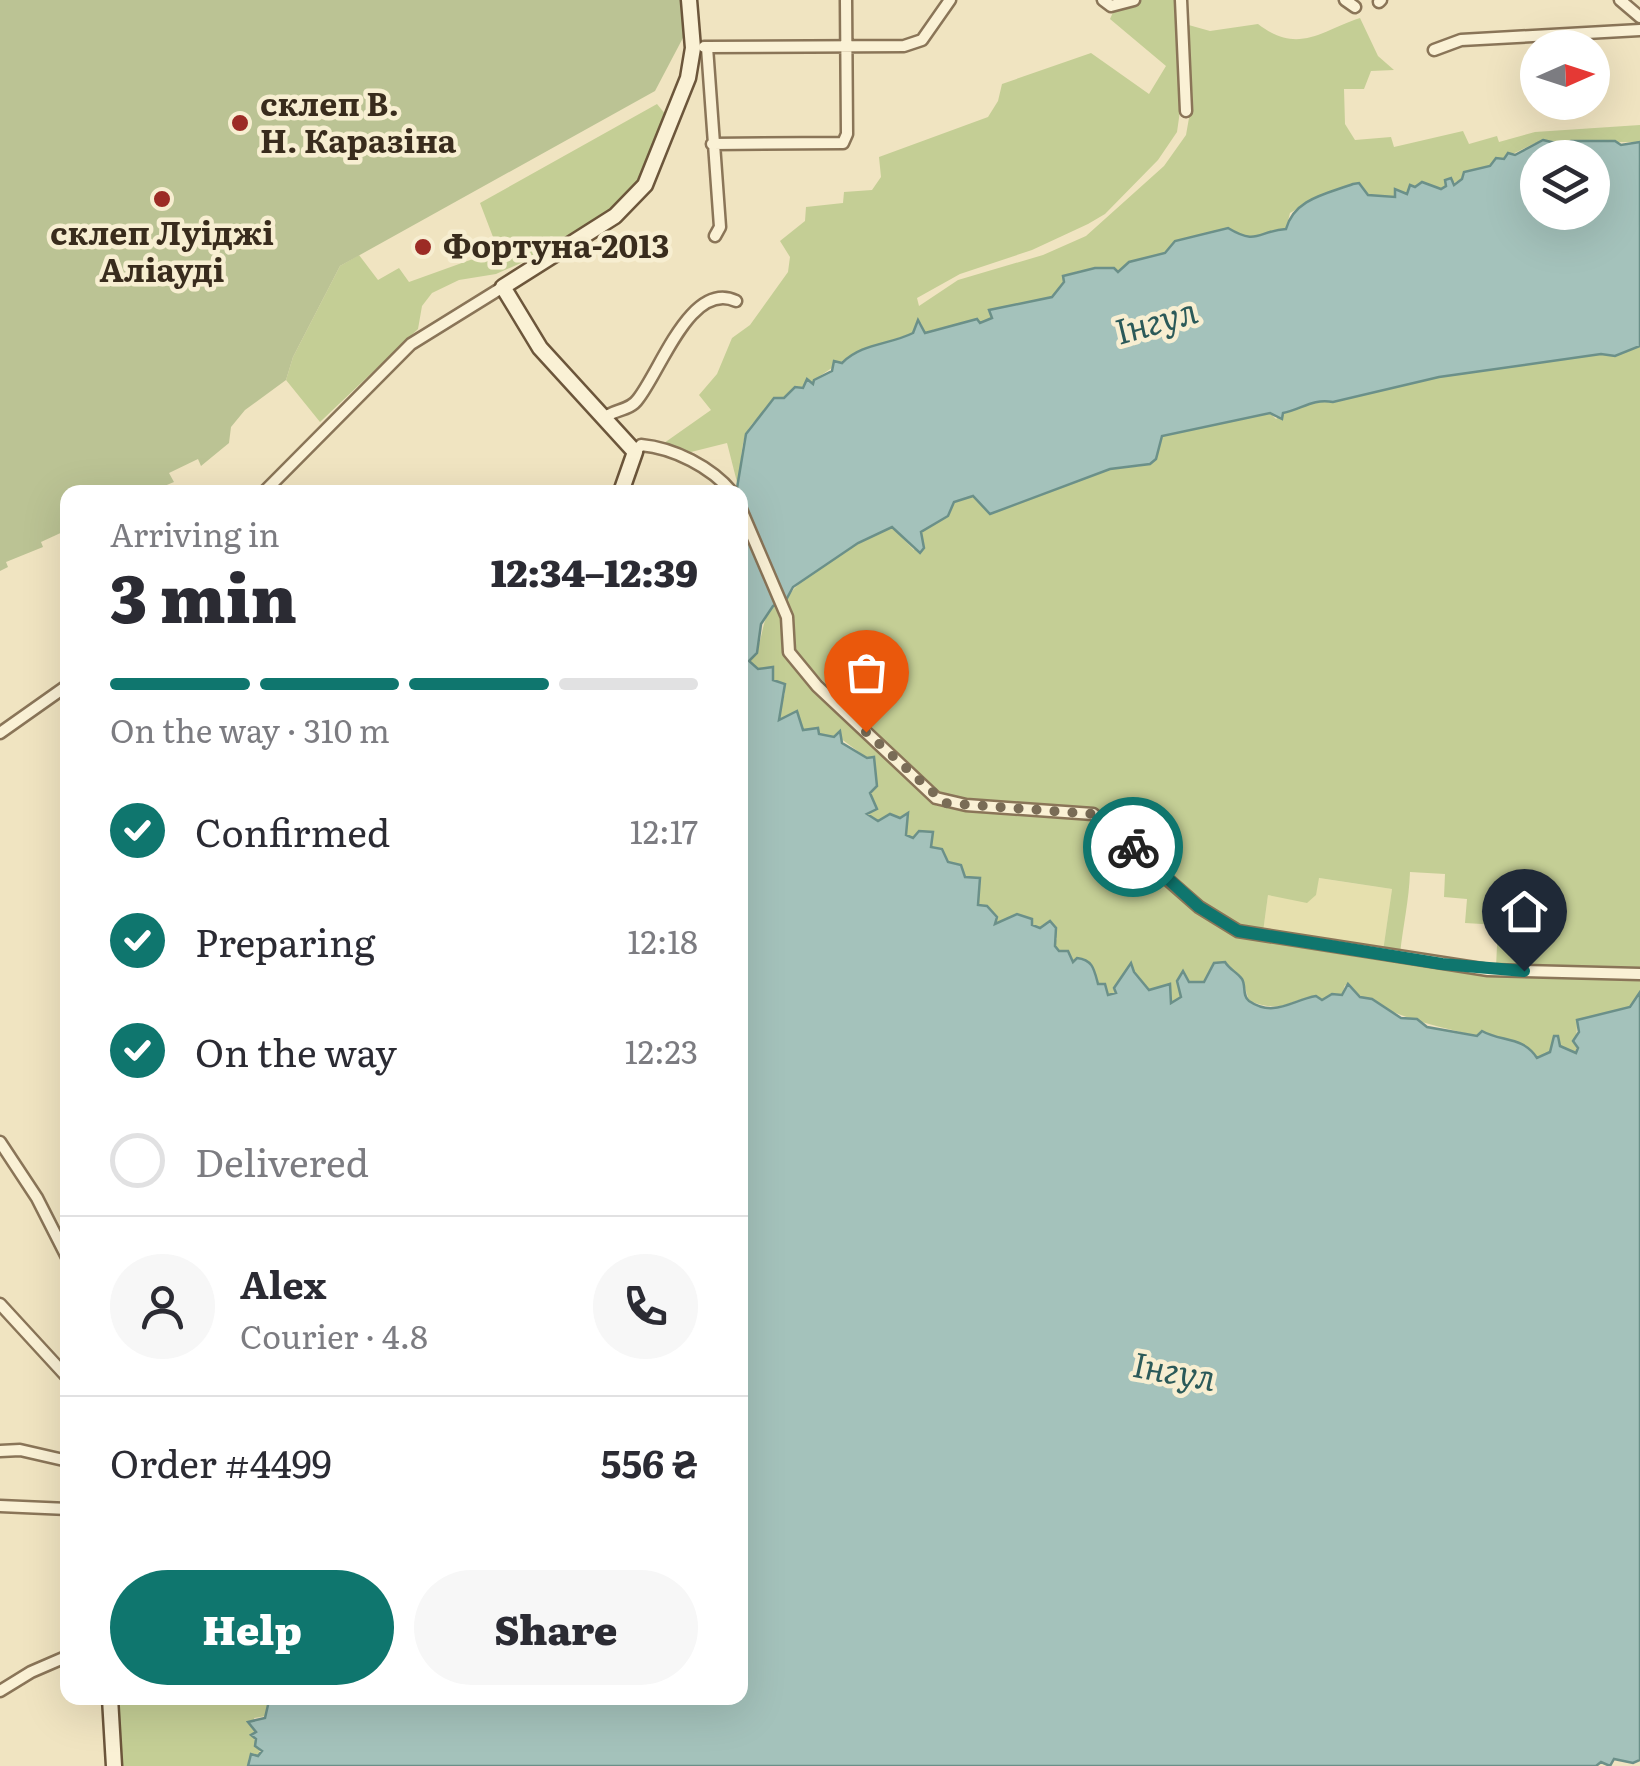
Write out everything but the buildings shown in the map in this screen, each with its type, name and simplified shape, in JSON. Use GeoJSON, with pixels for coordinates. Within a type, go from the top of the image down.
{"type":"FeatureCollection","features":[{"type":"Feature","properties":{"kind":"main road"},"geometry":{"type":"LineString","coordinates":[[623,485],[635,452],[540,348],[503,287],[615,216],[635,199],[654,169],[700,48],[689,0]]}},
{"type":"Feature","properties":{"kind":"main road"},"geometry":{"type":"LineString","coordinates":[[110,1705],[114,1766]]}},
{"type":"Feature","properties":{"kind":"street"},"geometry":{"type":"LineString","coordinates":[[712,144],[843,143],[847,134],[846,0]]}},
{"type":"Feature","properties":{"kind":"street"},"geometry":{"type":"LineString","coordinates":[[716,236],[720,227],[712,144],[712,90],[700,48],[914,44],[922,40],[950,0]]}},
{"type":"Feature","properties":{"kind":"street"},"geometry":{"type":"LineString","coordinates":[[1107,3],[1134,0]]}},
{"type":"Feature","properties":{"kind":"street"},"geometry":{"type":"LineString","coordinates":[[1182,0],[1186,111]]}},
{"type":"Feature","properties":{"kind":"street"},"geometry":{"type":"LineString","coordinates":[[1620,0],[1640,17]]}},
{"type":"Feature","properties":{"kind":"street"},"geometry":{"type":"LineString","coordinates":[[1434,50],[1461,40],[1640,30]]}},
{"type":"Feature","properties":{"kind":"street"},"geometry":{"type":"LineString","coordinates":[[684,90],[712,90]]}},
{"type":"Feature","properties":{"kind":"street"},"geometry":{"type":"LineString","coordinates":[[271,485],[411,344],[503,287]]}},
{"type":"Feature","properties":{"kind":"street"},"geometry":{"type":"LineString","coordinates":[[604,418],[636,402],[680,331],[704,301],[717,296],[736,301]]}},
{"type":"Feature","properties":{"kind":"street"},"geometry":{"type":"LineString","coordinates":[[635,452],[641,445],[654,446],[689,460],[723,485]]}},
{"type":"Feature","properties":{"kind":"street"},"geometry":{"type":"LineString","coordinates":[[748,525],[788,617],[789,652],[817,686],[945,803],[1093,814],[1199,907],[1238,931],[1488,970],[1640,974]]}},
{"type":"Feature","properties":{"kind":"street"},"geometry":{"type":"LineString","coordinates":[[0,733],[60,691]]}},
{"type":"Feature","properties":{"kind":"street"},"geometry":{"type":"LineString","coordinates":[[0,1142],[37,1198],[60,1243]]}},
{"type":"Feature","properties":{"kind":"street"},"geometry":{"type":"LineString","coordinates":[[0,1304],[60,1369]]}},
{"type":"Feature","properties":{"kind":"street"},"geometry":{"type":"LineString","coordinates":[[0,1452],[20,1450],[60,1459]]}},
{"type":"Feature","properties":{"kind":"street"},"geometry":{"type":"LineString","coordinates":[[0,1506],[60,1509]]}},
{"type":"Feature","properties":{"kind":"street"},"geometry":{"type":"LineString","coordinates":[[0,1691],[60,1659]]}},
{"type":"Feature","properties":{"kind":"shaded area"},"geometry":{"type":"Polygon","coordinates":[[[1318,878],[1392,889],[1383,951],[1263,932],[1268,895],[1318,878]]]}},
{"type":"Feature","properties":{"kind":"green space"},"geometry":{"type":"Polygon","coordinates":[[[0,0],[681,0],[685,34],[655,91],[340,266],[293,357],[286,380],[245,410],[231,427],[229,443],[201,466],[198,459],[169,473],[174,482],[167,485],[60,485],[60,533],[41,542],[43,547],[6,562],[8,567],[0,571],[0,0]]]}},
{"type":"Feature","properties":{"kind":"green space"},"geometry":{"type":"Polygon","coordinates":[[[1138,0],[1177,0],[1177,132],[1158,160],[1105,214],[1032,250],[960,274],[917,298],[919,306],[958,280],[1043,255],[1086,236],[1164,166],[1186,135],[1189,118],[1185,24],[1210,31],[1258,24],[1285,38],[1298,39],[1360,18],[1378,56],[1394,70],[1371,71],[1364,89],[1344,89],[1345,124],[1355,140],[1391,137],[1394,147],[1463,131],[1469,144],[1497,136],[1499,142],[1535,132],[1640,125],[1640,142],[1520,140],[1520,150],[1441,189],[1422,182],[1408,194],[1395,190],[1396,197],[1368,196],[1362,191],[1311,201],[1290,213],[1286,229],[1250,236],[1228,228],[1175,241],[1166,253],[1145,258],[1118,272],[1114,268],[1078,271],[1063,277],[1065,282],[1052,297],[990,310],[992,318],[984,321],[925,333],[921,323],[913,333],[854,353],[814,380],[813,385],[808,379],[755,421],[744,441],[738,485],[727,443],[691,452],[657,448],[711,410],[699,395],[717,374],[732,338],[750,325],[788,272],[790,257],[780,241],[805,221],[806,207],[843,203],[844,192],[872,190],[881,177],[879,157],[988,117],[1002,84],[1091,53],[1149,94],[1166,66],[1110,19],[1115,8],[1138,0]]]}},
{"type":"Feature","properties":{"kind":"green space"},"geometry":{"type":"Polygon","coordinates":[[[657,104],[666,115],[640,180],[604,217],[546,252],[496,274],[459,280],[432,293],[422,306],[418,329],[320,422],[286,380],[293,357],[340,266],[359,255],[378,280],[399,268],[409,282],[498,250],[480,203],[657,104]]]}},
{"type":"Feature","properties":{"kind":"green space"},"geometry":{"type":"Polygon","coordinates":[[[1640,346],[1640,970],[1496,967],[1498,925],[1465,923],[1467,899],[1444,897],[1445,874],[1410,872],[1400,954],[1383,951],[1392,889],[1319,878],[1316,895],[1307,903],[1268,895],[1263,932],[1241,928],[1202,905],[1094,811],[966,802],[940,794],[868,729],[791,647],[791,615],[786,600],[805,578],[833,558],[892,527],[914,550],[921,541],[921,532],[948,516],[954,502],[973,496],[988,503],[1023,501],[1112,468],[1150,463],[1162,436],[1270,413],[1276,419],[1310,402],[1333,402],[1439,377],[1601,354],[1615,356],[1640,346]]]}},
{"type":"Feature","properties":{"kind":"green space"},"geometry":{"type":"Polygon","coordinates":[[[780,603],[786,653],[937,806],[1091,818],[1197,910],[1257,938],[1488,974],[1640,978],[1640,992],[1630,1007],[1577,1020],[1576,1053],[1560,1046],[1558,1036],[1554,1037],[1550,1052],[1536,1058],[1515,1042],[1482,1031],[1477,1036],[1391,1011],[1345,985],[1342,995],[1322,1001],[1316,996],[1278,1006],[1261,1005],[1249,1001],[1243,981],[1214,963],[1204,982],[1188,982],[1182,972],[1177,981],[1181,997],[1171,1004],[1161,987],[1150,990],[1134,972],[1117,993],[1108,995],[1054,946],[1057,938],[1015,917],[995,924],[977,905],[974,878],[965,878],[955,863],[948,862],[942,849],[930,847],[933,833],[913,839],[906,834],[906,824],[900,818],[878,821],[866,813],[872,809],[867,758],[840,738],[818,734],[816,730],[803,731],[791,717],[778,719],[785,693],[773,680],[774,671],[757,669],[749,661],[758,648],[769,612],[780,603]]]}},
{"type":"Feature","properties":{"kind":"green space"},"geometry":{"type":"Polygon","coordinates":[[[116,1705],[268,1705],[266,1716],[254,1718],[256,1732],[252,1734],[261,1755],[249,1757],[248,1766],[118,1766],[116,1705]]]}},
{"type":"Feature","properties":{"kind":"water","name":"Інгул"},"geometry":{"type":"Polygon","coordinates":[[[1610,141],[1621,145],[1640,142],[1640,346],[1615,356],[1601,354],[1439,377],[1333,402],[1313,403],[1283,413],[1282,419],[1270,413],[1162,436],[1156,459],[1150,464],[1110,469],[990,514],[973,496],[954,502],[948,516],[921,532],[924,548],[920,553],[892,527],[858,543],[793,587],[786,600],[773,606],[761,624],[757,653],[749,661],[758,669],[773,667],[773,680],[785,684],[779,720],[797,711],[803,730],[818,728],[819,734],[834,737],[840,731],[842,743],[867,758],[874,757],[877,786],[870,793],[877,809],[867,814],[878,821],[890,814],[900,818],[908,813],[906,835],[913,838],[919,831],[933,832],[931,847],[942,849],[948,862],[961,865],[965,877],[980,878],[978,905],[987,906],[997,917],[995,924],[1017,914],[1032,919],[1032,925],[1040,928],[1050,921],[1056,928],[1055,946],[1059,951],[1068,951],[1073,962],[1077,958],[1090,963],[1098,984],[1105,984],[1108,995],[1116,993],[1114,988],[1131,963],[1149,990],[1170,984],[1171,1003],[1181,997],[1177,981],[1183,971],[1189,982],[1204,982],[1214,963],[1225,962],[1242,979],[1247,999],[1258,1006],[1275,1008],[1316,996],[1322,1000],[1332,994],[1342,995],[1348,984],[1360,997],[1372,999],[1401,1018],[1477,1036],[1482,1031],[1525,1046],[1537,1058],[1550,1052],[1554,1036],[1558,1036],[1560,1046],[1576,1053],[1578,1048],[1573,1041],[1579,1032],[1577,1020],[1630,1007],[1640,992],[1640,1760],[1633,1763],[1614,1759],[1610,1766],[1601,1762],[1596,1766],[248,1766],[251,1754],[258,1756],[262,1751],[255,1746],[256,1739],[251,1735],[256,1732],[248,1722],[265,1718],[268,1705],[748,1705],[748,485],[738,485],[746,434],[774,398],[784,398],[795,387],[803,388],[807,379],[813,384],[832,371],[834,361],[842,363],[867,348],[913,333],[918,320],[925,333],[977,319],[980,323],[992,318],[989,310],[1052,297],[1064,282],[1063,276],[1095,268],[1114,268],[1118,272],[1129,262],[1165,253],[1175,241],[1228,228],[1252,237],[1286,229],[1304,204],[1353,184],[1359,183],[1368,195],[1395,197],[1395,189],[1407,194],[1410,185],[1415,187],[1422,182],[1441,189],[1446,186],[1445,180],[1451,178],[1454,185],[1464,172],[1490,166],[1508,153],[1520,152],[1520,230],[1610,230],[1610,141]]]}},
{"type":"Feature","properties":{"kind":"way so far"},"geometry":{"type":"LineString","coordinates":[[866,732],[945,803],[1093,814],[1133,847]]}},
{"type":"Feature","properties":{"kind":"place","name":"склеп В. Н. Каразіна"},"geometry":{"type":"Point","coordinates":[240,123]}},
{"type":"Feature","properties":{"kind":"place","name":"склеп Луіджі Аліауді"},"geometry":{"type":"Point","coordinates":[162,199]}},
{"type":"Feature","properties":{"kind":"place","name":"Фортуна-2013"},"geometry":{"type":"Point","coordinates":[423,247]}},
{"type":"Feature","properties":{"kind":"route"},"geometry":{"type":"LineString","coordinates":[[1133,847],[1199,907],[1238,931],[1442,964],[1524,971]]}}]}
